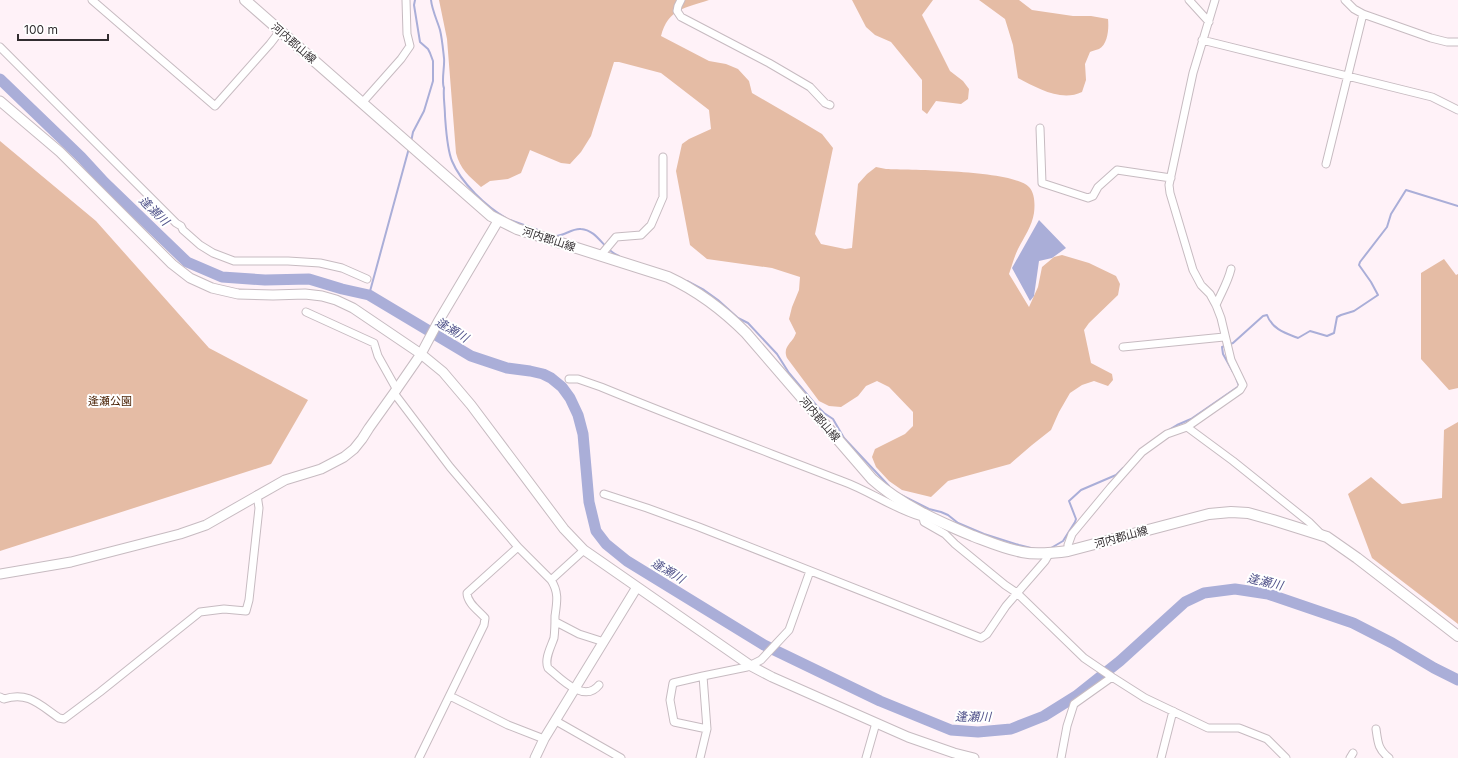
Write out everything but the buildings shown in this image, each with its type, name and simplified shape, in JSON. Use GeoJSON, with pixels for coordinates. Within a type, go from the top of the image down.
{"type":"FeatureCollection","features":[{"type":"Feature","properties":{"kind":"main road","name":"河内郡山線"},"geometry":{"type":"LineString","coordinates":[[245,0],[481,208],[498,220],[517,229],[668,277],[701,294],[721,309],[746,333],[872,479],[887,492],[922,515],[988,542],[1022,552],[1049,554],[1068,551],[1209,514],[1231,512],[1248,513],[1327,537],[1357,558],[1458,636]]}},
{"type":"Feature","properties":{"kind":"street"},"geometry":{"type":"LineString","coordinates":[[92,0],[215,106],[270,44],[280,30]]}},
{"type":"Feature","properties":{"kind":"street"},"geometry":{"type":"LineString","coordinates":[[362,103],[401,59],[410,46],[407,34],[406,0]]}},
{"type":"Feature","properties":{"kind":"street"},"geometry":{"type":"LineString","coordinates":[[681,0],[677,11],[681,17],[769,63],[810,87],[825,104],[830,105]]}},
{"type":"Feature","properties":{"kind":"street"},"geometry":{"type":"LineString","coordinates":[[1189,0],[1209,22]]}},
{"type":"Feature","properties":{"kind":"street"},"geometry":{"type":"LineString","coordinates":[[1068,551],[1068,545],[1072,534],[1142,452],[1167,434],[1187,427],[1240,390],[1243,385],[1231,360],[1224,337],[1221,318],[1216,305],[1210,294],[1200,285],[1193,270],[1170,193],[1169,185],[1193,73],[1215,0]]}},
{"type":"Feature","properties":{"kind":"street"},"geometry":{"type":"LineString","coordinates":[[1345,0],[1354,9],[1363,14],[1431,38],[1447,42],[1458,42]]}},
{"type":"Feature","properties":{"kind":"street"},"geometry":{"type":"LineString","coordinates":[[1326,164],[1363,14]]}},
{"type":"Feature","properties":{"kind":"street"},"geometry":{"type":"LineString","coordinates":[[1202,40],[1432,97],[1458,110]]}},
{"type":"Feature","properties":{"kind":"street"},"geometry":{"type":"LineString","coordinates":[[0,47],[171,218],[181,226],[183,230],[200,245],[213,253],[234,261],[288,261],[320,263],[342,268],[367,279]]}},
{"type":"Feature","properties":{"kind":"street"},"geometry":{"type":"LineString","coordinates":[[0,101],[60,152],[172,264],[190,278],[212,288],[238,294],[306,294],[336,300],[353,308],[422,352],[471,405],[564,529],[584,550],[751,666],[772,678],[908,737],[938,748],[974,758]]}},
{"type":"Feature","properties":{"kind":"street"},"geometry":{"type":"LineString","coordinates":[[1040,128],[1042,183],[1088,198],[1093,196],[1098,187],[1117,170],[1171,178]]}},
{"type":"Feature","properties":{"kind":"street"},"geometry":{"type":"LineString","coordinates":[[601,255],[616,237],[641,235],[651,225],[663,197],[663,157]]}},
{"type":"Feature","properties":{"kind":"street"},"geometry":{"type":"LineString","coordinates":[[0,574],[71,562],[180,534],[206,525],[285,480],[321,469],[344,457],[354,449],[362,439],[396,392],[422,352],[498,220]]}},
{"type":"Feature","properties":{"kind":"street"},"geometry":{"type":"LineString","coordinates":[[1216,305],[1231,269]]}},
{"type":"Feature","properties":{"kind":"street"},"geometry":{"type":"LineString","coordinates":[[306,312],[374,343],[378,356],[396,392],[450,467],[518,547],[551,580],[555,586],[557,595],[556,622],[547,665],[548,668],[579,691],[596,689],[599,684]]}},
{"type":"Feature","properties":{"kind":"street"},"geometry":{"type":"LineString","coordinates":[[1123,346],[1224,337]]}},
{"type":"Feature","properties":{"kind":"street"},"geometry":{"type":"LineString","coordinates":[[569,379],[575,378],[601,387],[842,481],[882,499],[904,511],[922,515],[924,522],[945,534],[1005,585],[1017,593],[1091,663],[1145,698],[1208,728],[1239,728],[1267,739],[1286,758]]}},
{"type":"Feature","properties":{"kind":"street"},"geometry":{"type":"LineString","coordinates":[[1187,427],[1234,461],[1309,522],[1321,534]]}},
{"type":"Feature","properties":{"kind":"street"},"geometry":{"type":"LineString","coordinates":[[604,494],[699,527],[981,638],[987,634],[1006,606],[1045,561],[1049,554]]}},
{"type":"Feature","properties":{"kind":"street"},"geometry":{"type":"LineString","coordinates":[[0,697],[4,699],[12,696],[25,697],[33,700],[59,718],[64,719],[200,612],[224,609],[246,611],[250,600],[259,508],[257,495]]}},
{"type":"Feature","properties":{"kind":"street"},"geometry":{"type":"LineString","coordinates":[[419,758],[486,621],[470,602],[467,593],[518,547]]}},
{"type":"Feature","properties":{"kind":"street"},"geometry":{"type":"LineString","coordinates":[[551,580],[584,550]]}},
{"type":"Feature","properties":{"kind":"street"},"geometry":{"type":"LineString","coordinates":[[707,729],[674,722],[670,700],[673,683],[751,666],[761,660],[788,630],[810,571]]}},
{"type":"Feature","properties":{"kind":"street"},"geometry":{"type":"LineString","coordinates":[[535,758],[544,739],[556,722],[637,588]]}},
{"type":"Feature","properties":{"kind":"street"},"geometry":{"type":"LineString","coordinates":[[556,622],[579,634],[604,642]]}},
{"type":"Feature","properties":{"kind":"street"},"geometry":{"type":"LineString","coordinates":[[700,758],[707,729],[704,676]]}},
{"type":"Feature","properties":{"kind":"street"},"geometry":{"type":"LineString","coordinates":[[1061,758],[1067,726],[1074,704],[1112,677]]}},
{"type":"Feature","properties":{"kind":"street"},"geometry":{"type":"LineString","coordinates":[[450,696],[508,725],[544,739]]}},
{"type":"Feature","properties":{"kind":"street"},"geometry":{"type":"LineString","coordinates":[[1161,758],[1173,711]]}},
{"type":"Feature","properties":{"kind":"street"},"geometry":{"type":"LineString","coordinates":[[556,722],[621,758]]}},
{"type":"Feature","properties":{"kind":"street"},"geometry":{"type":"LineString","coordinates":[[866,758],[876,723]]}},
{"type":"Feature","properties":{"kind":"street"},"geometry":{"type":"LineString","coordinates":[[1376,729],[1378,746],[1389,758]]}},
{"type":"Feature","properties":{"kind":"green space"},"geometry":{"type":"Polygon","coordinates":[[[439,0],[709,0],[685,8],[673,15],[664,27],[661,36],[709,61],[726,64],[738,69],[749,81],[752,93],[822,134],[833,148],[815,234],[821,244],[845,249],[852,248],[858,184],[876,167],[886,169],[984,174],[1019,181],[1029,187],[1032,192],[1034,213],[1030,227],[1017,252],[1009,274],[1029,307],[1038,287],[1042,267],[1054,257],[1062,255],[1089,263],[1116,276],[1120,284],[1118,295],[1089,323],[1084,330],[1091,363],[1112,374],[1113,380],[1108,386],[1094,381],[1082,385],[1070,393],[1051,430],[1010,464],[948,481],[931,497],[902,490],[889,481],[876,467],[872,457],[875,449],[905,434],[913,426],[913,412],[889,387],[877,381],[866,386],[858,396],[841,407],[829,406],[819,401],[787,358],[787,347],[796,333],[789,319],[799,290],[800,277],[772,268],[707,259],[690,245],[676,171],[682,144],[689,139],[711,129],[709,110],[661,73],[614,62],[591,136],[581,152],[570,164],[561,163],[530,150],[521,173],[508,179],[490,181],[481,187],[469,176],[460,164],[456,153],[447,39],[439,0]]]}},
{"type":"Feature","properties":{"kind":"green space"},"geometry":{"type":"Polygon","coordinates":[[[852,0],[933,0],[922,15],[950,71],[963,81],[969,89],[968,99],[961,104],[936,101],[927,114],[922,110],[922,80],[891,42],[875,35],[866,27],[852,0]]]}},
{"type":"Feature","properties":{"kind":"green space"},"geometry":{"type":"Polygon","coordinates":[[[979,0],[1019,0],[1032,10],[1108,19],[1106,40],[1102,47],[1090,52],[1085,64],[1086,80],[1082,92],[1074,95],[1058,95],[1018,78],[1013,45],[1005,19],[979,0]]]}},
{"type":"Feature","properties":{"kind":"green space","name":"逢瀬公園"},"geometry":{"type":"Polygon","coordinates":[[[0,141],[96,221],[209,348],[308,400],[271,464],[0,551],[0,141]]]}},
{"type":"Feature","properties":{"kind":"green space"},"geometry":{"type":"Polygon","coordinates":[[[1444,259],[1456,275],[1458,274],[1458,388],[1449,390],[1421,359],[1421,273],[1444,259]]]}},
{"type":"Feature","properties":{"kind":"green space"},"geometry":{"type":"Polygon","coordinates":[[[1458,422],[1458,624],[1372,558],[1348,494],[1371,477],[1402,504],[1442,498],[1444,430],[1458,422]]]}},
{"type":"Feature","properties":{"kind":"water"},"geometry":{"type":"Polygon","coordinates":[[[1039,220],[1066,248],[1052,258],[1039,261],[1034,296],[1030,301],[1012,268],[1039,220]]]}},
{"type":"Feature","properties":{"kind":"waterway"},"geometry":{"type":"LineString","coordinates":[[411,142],[413,132],[424,111],[433,81],[433,61],[428,49],[420,42],[414,5],[415,0]]}},
{"type":"Feature","properties":{"kind":"waterway"},"geometry":{"type":"LineString","coordinates":[[431,0],[433,11],[440,30],[442,44],[444,61],[443,85],[445,116],[450,156],[456,169],[475,194],[491,208],[506,218]]}},
{"type":"Feature","properties":{"kind":"waterway","name":"逢瀬川"},"geometry":{"type":"LineString","coordinates":[[0,79],[187,262],[222,277],[265,280],[309,279],[369,295],[471,356],[507,368],[530,371],[543,374],[551,378],[562,387],[570,398],[578,415],[583,434],[589,502],[596,531],[606,544],[627,561],[764,645],[880,701],[951,730],[978,732],[1011,729],[1044,716],[1076,696],[1120,661],[1185,602],[1204,593],[1235,589],[1268,594],[1353,623],[1458,680]]}},
{"type":"Feature","properties":{"kind":"waterway"},"geometry":{"type":"LineString","coordinates":[[369,295],[409,148]]}},
{"type":"Feature","properties":{"kind":"waterway"},"geometry":{"type":"LineString","coordinates":[[1233,372],[1223,354],[1222,347],[1233,343],[1263,316],[1267,315],[1269,320],[1276,327],[1298,338],[1310,331],[1327,336],[1334,333],[1337,317],[1354,311],[1378,295],[1359,265],[1387,227],[1391,214],[1406,190],[1458,206]]}},
{"type":"Feature","properties":{"kind":"waterway"},"geometry":{"type":"LineString","coordinates":[[510,220],[538,230]]}},
{"type":"Feature","properties":{"kind":"waterway"},"geometry":{"type":"LineString","coordinates":[[554,236],[577,229],[587,230],[597,237],[609,250],[619,256]]}},
{"type":"Feature","properties":{"kind":"waterway"},"geometry":{"type":"LineString","coordinates":[[687,281],[704,290],[738,318],[748,323],[777,354],[789,373],[816,405],[833,419],[844,438],[889,486]]}},
{"type":"Feature","properties":{"kind":"waterway"},"geometry":{"type":"LineString","coordinates":[[1167,431],[1191,419],[1239,386],[1236,378]]}},
{"type":"Feature","properties":{"kind":"waterway"},"geometry":{"type":"LineString","coordinates":[[1051,548],[1063,541],[1075,522],[1076,519],[1069,501],[1081,490],[1116,475],[1123,468]]}},
{"type":"Feature","properties":{"kind":"waterway"},"geometry":{"type":"LineString","coordinates":[[901,495],[929,509],[948,515],[958,523],[984,534],[1035,549]]}}]}
